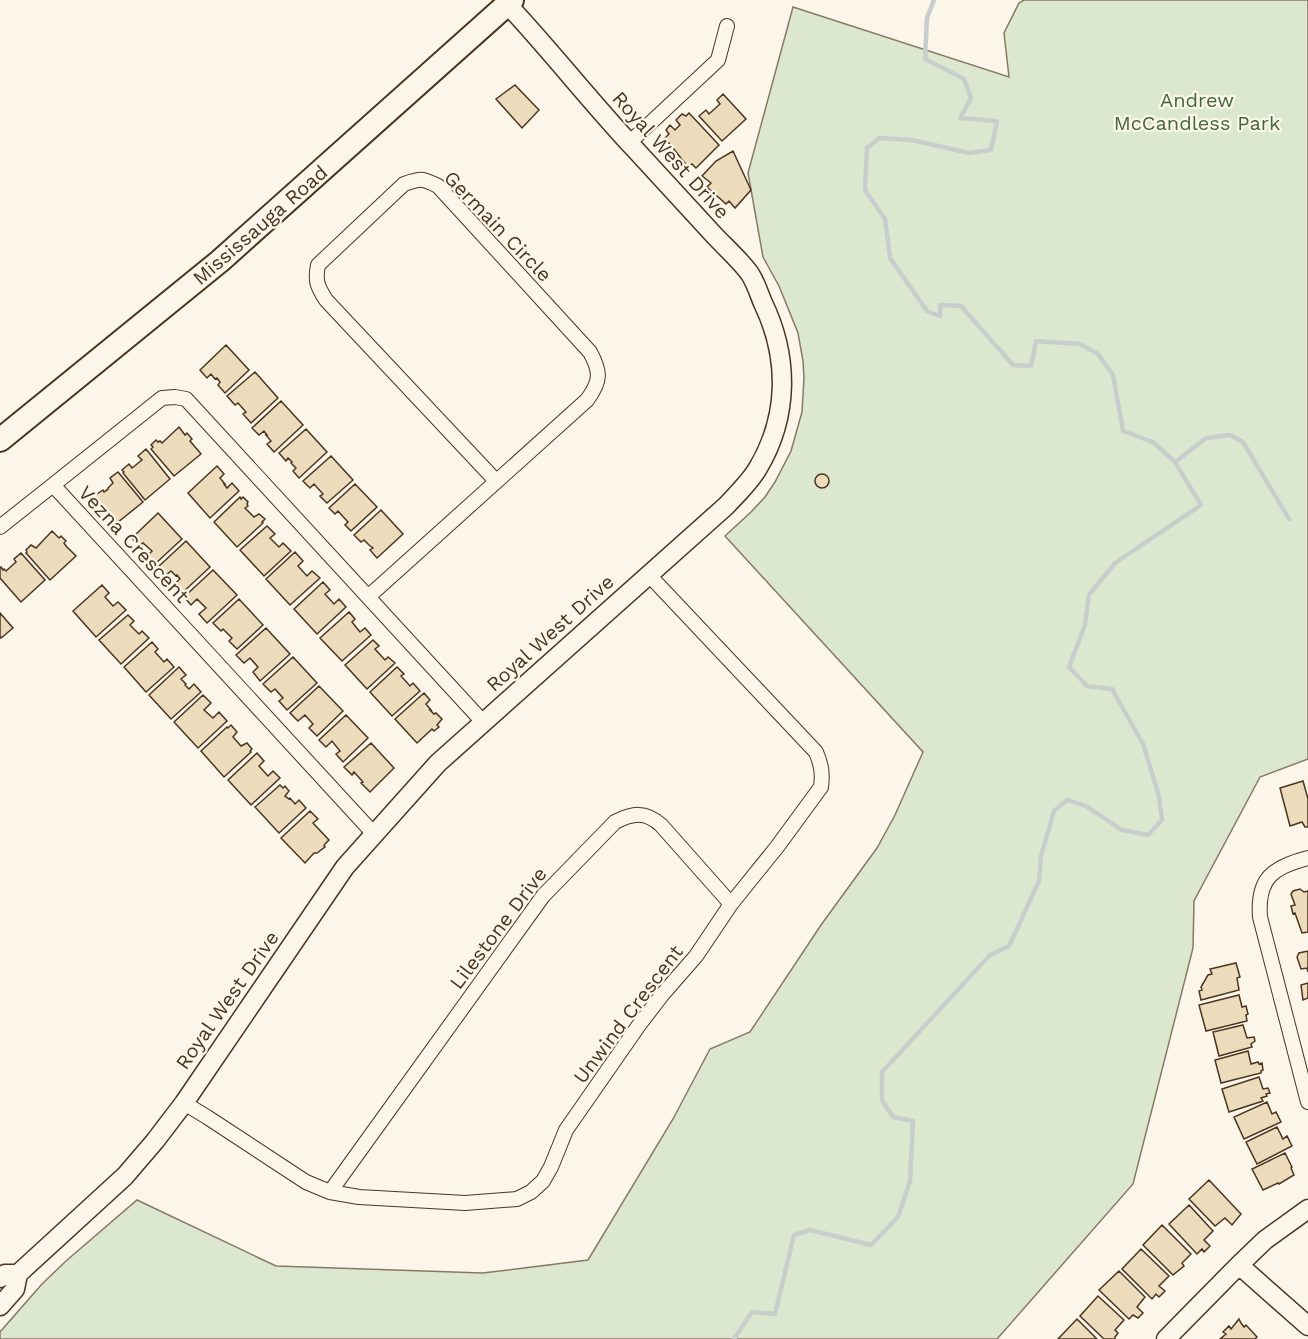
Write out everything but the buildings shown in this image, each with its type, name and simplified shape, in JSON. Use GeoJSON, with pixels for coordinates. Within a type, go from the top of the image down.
{"type":"FeatureCollection","features":[{"type":"Feature","properties":{"kind":"main road","name":"Mississauga Road"},"geometry":{"type":"LineString","coordinates":[[0,440],[220,261],[509,2]]}},
{"type":"Feature","properties":{"kind":"street","name":"Royal West Drive"},"geometry":{"type":"LineString","coordinates":[[0,1306],[15,1289],[9,1276],[125,1176],[155,1142],[345,867],[374,834],[438,763],[726,506],[758,470],[774,436],[782,396],[779,349],[771,319],[750,274],[629,143],[509,2]]}},
{"type":"Feature","properties":{"kind":"street"},"geometry":{"type":"LineString","coordinates":[[629,143],[718,60],[727,27]]}},
{"type":"Feature","properties":{"kind":"street","name":"Germain Circle"},"geometry":{"type":"LineString","coordinates":[[368,597],[587,400],[595,389],[599,376],[597,365],[590,352],[438,186],[425,179],[417,180],[404,184],[318,265],[316,278],[319,289],[326,300],[496,481]]}},
{"type":"Feature","properties":{"kind":"street","name":"Vezna Crescent"},"geometry":{"type":"LineString","coordinates":[[374,834],[53,485],[162,398],[186,399],[483,722]]}},
{"type":"Feature","properties":{"kind":"street"},"geometry":{"type":"LineString","coordinates":[[0,527],[53,485]]}},
{"type":"Feature","properties":{"kind":"street","name":"Unwind Crescent"},"geometry":{"type":"LineString","coordinates":[[183,1103],[306,1182],[330,1192],[359,1197],[465,1203],[517,1199],[531,1192],[543,1181],[566,1130],[607,1071],[656,1002],[696,956],[731,904],[821,787],[823,775],[816,752],[649,575]]}},
{"type":"Feature","properties":{"kind":"street","name":"Lilestone Drive"},"geometry":{"type":"LineString","coordinates":[[330,1192],[543,896],[615,822],[637,815],[655,819],[731,904]]}},
{"type":"Feature","properties":{"kind":"street"},"geometry":{"type":"LineString","coordinates":[[1308,858],[1287,864],[1274,871],[1263,888],[1259,906],[1308,1102]]}},
{"type":"Feature","properties":{"kind":"street"},"geometry":{"type":"LineString","coordinates":[[1166,1339],[1265,1240],[1308,1209]]}},
{"type":"Feature","properties":{"kind":"street"},"geometry":{"type":"LineString","coordinates":[[1239,1265],[1308,1326]]}},
{"type":"Feature","properties":{"kind":"green space","name":"Andrew McCandless Park"},"geometry":{"type":"Polygon","coordinates":[[[1024,0],[1308,0],[1308,759],[1260,777],[1194,901],[1193,948],[1133,1184],[997,1339],[0,1339],[0,1332],[42,1284],[137,1200],[276,1266],[483,1273],[588,1260],[673,1119],[710,1049],[750,1032],[821,925],[877,848],[895,815],[923,752],[725,536],[765,497],[775,482],[791,451],[802,412],[804,378],[798,333],[779,286],[763,257],[748,173],[793,7],[1009,77],[1004,33],[1019,3],[1024,0]]]}},
{"type":"Feature","properties":{"kind":"waterway"},"geometry":{"type":"LineString","coordinates":[[734,1339],[752,1312],[775,1314],[794,1235],[810,1230],[871,1245],[898,1217],[910,1181],[913,1121],[893,1117],[882,1100],[882,1072],[990,955],[1009,946],[1039,881],[1041,856],[1054,811],[1067,800],[1086,806],[1122,830],[1148,835],[1162,820],[1159,796],[1143,744],[1112,689],[1087,686],[1069,667],[1085,625],[1089,595],[1115,563],[1201,505],[1175,462],[1153,442],[1123,431],[1113,375],[1098,354],[1080,344],[1036,341],[1031,366],[1013,365],[961,306],[940,305],[940,316],[927,311],[890,258],[885,219],[865,190],[867,148],[879,138],[912,140],[969,153],[991,150],[997,121],[960,118],[971,98],[964,79],[925,59],[927,18],[934,0]]}},
{"type":"Feature","properties":{"kind":"waterway"},"geometry":{"type":"LineString","coordinates":[[1175,462],[1206,438],[1230,435],[1243,442],[1289,519]]}}]}
